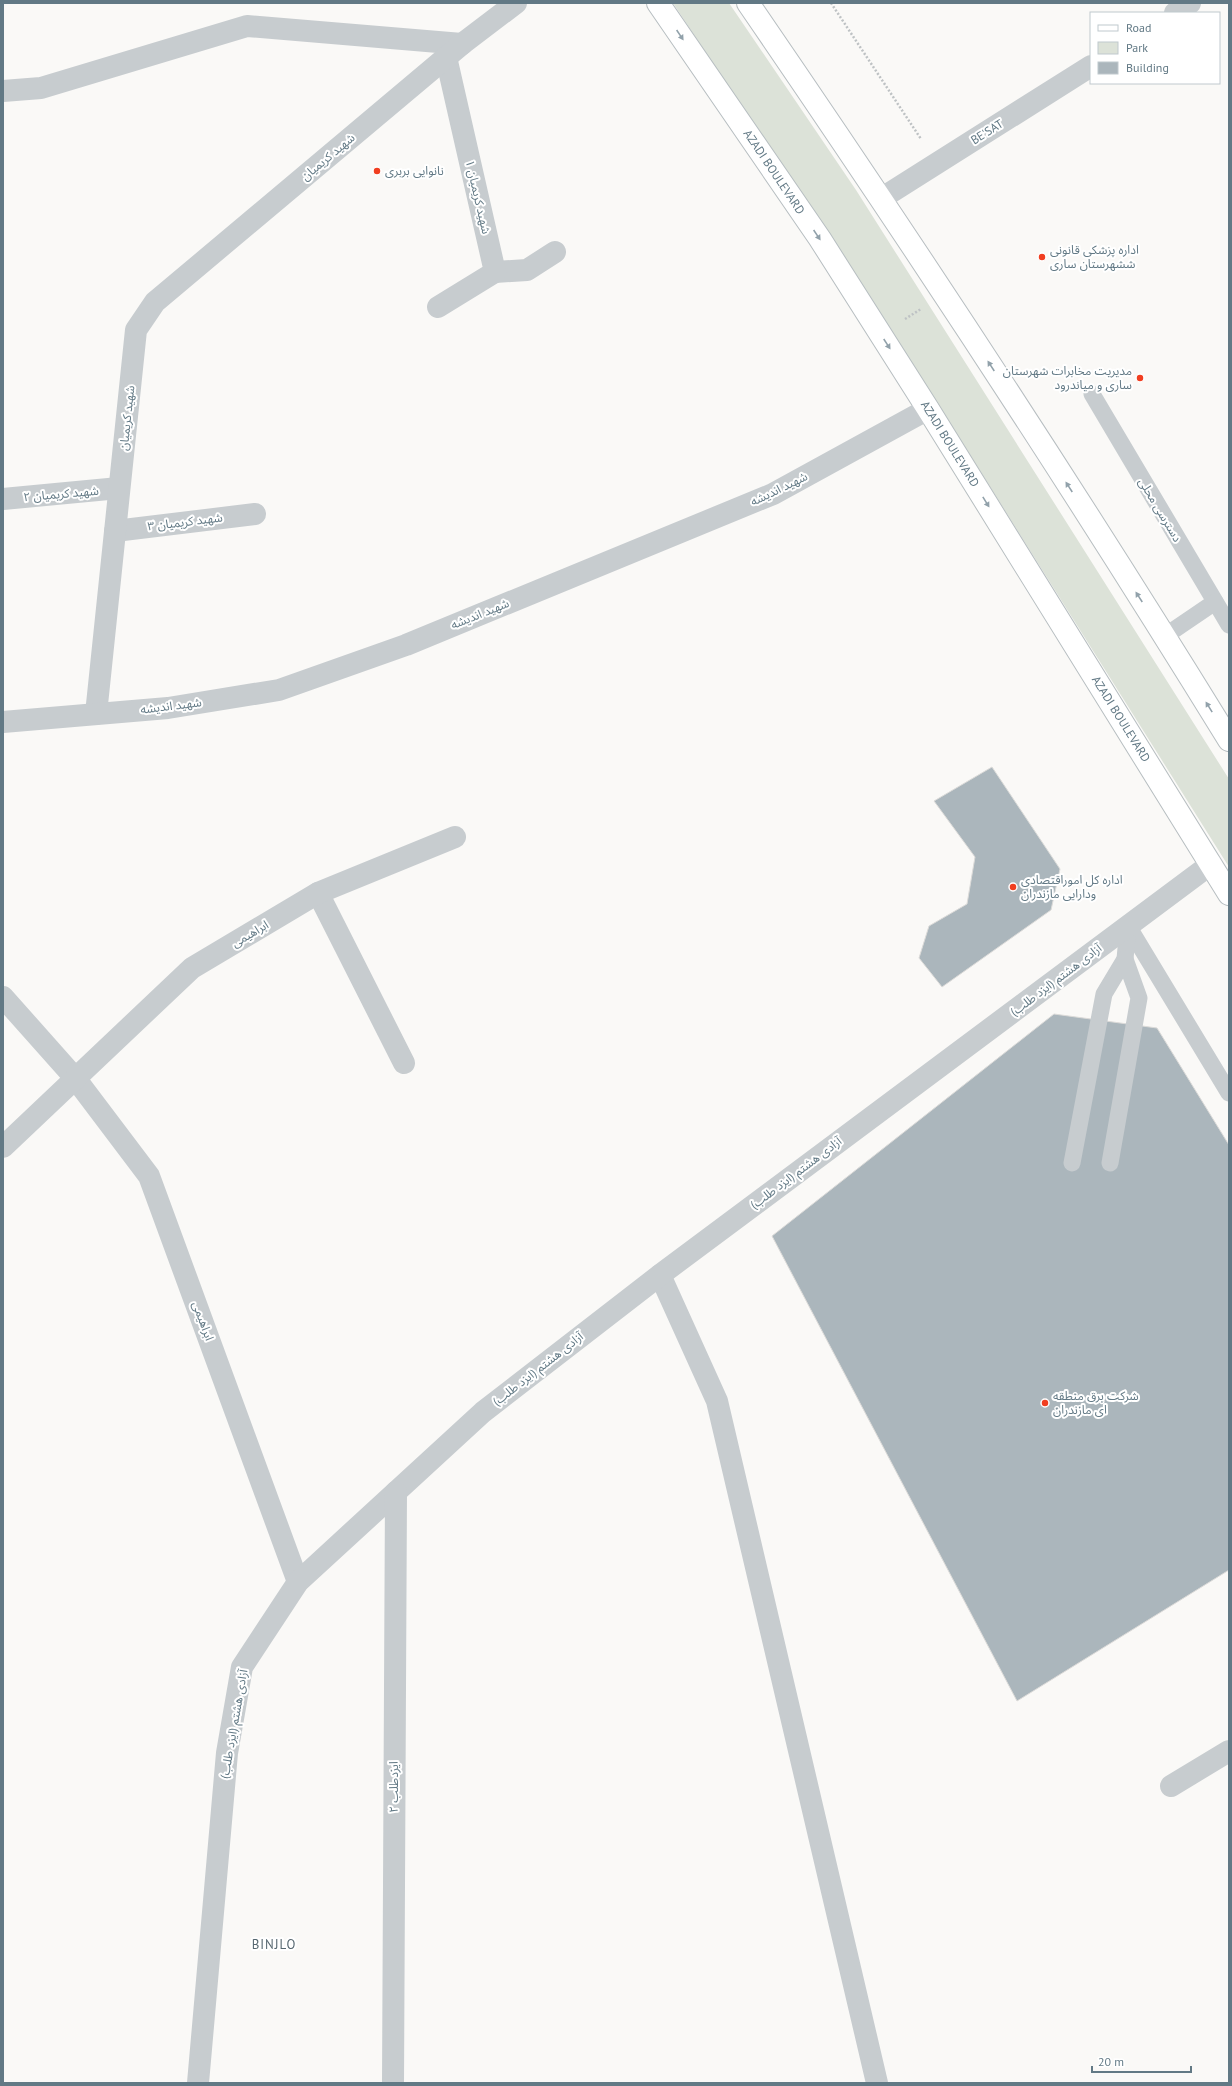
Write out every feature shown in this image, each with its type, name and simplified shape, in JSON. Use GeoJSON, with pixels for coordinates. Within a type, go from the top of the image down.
{"type":"FeatureCollection","features":[{"type":"Feature","properties":{"kind":"main road","name":"AZADI BOULEVARD"},"geometry":{"type":"LineString","coordinates":[[658,3],[820,239],[928,409],[1229,894]]}},
{"type":"Feature","properties":{"kind":"main road"},"geometry":{"type":"LineString","coordinates":[[748,3],[882,198],[1165,636],[1229,740]]}},
{"type":"Feature","properties":{"kind":"street","name":"شهید کریمیان"},"geometry":{"type":"LineString","coordinates":[[96,714],[136,330],[155,302],[446,57],[516,3]]}},
{"type":"Feature","properties":{"kind":"street"},"geometry":{"type":"LineString","coordinates":[[1176,12],[1190,3]]}},
{"type":"Feature","properties":{"kind":"street"},"geometry":{"type":"LineString","coordinates":[[3,91],[41,88],[248,26],[462,44]]}},
{"type":"Feature","properties":{"kind":"street","name":"شهید کریمیان ۱"},"geometry":{"type":"LineString","coordinates":[[446,57],[495,272]]}},
{"type":"Feature","properties":{"kind":"street","name":"BE'SAT"},"geometry":{"type":"LineString","coordinates":[[882,198],[1090,67]]}},
{"type":"Feature","properties":{"kind":"street"},"geometry":{"type":"LineString","coordinates":[[438,307],[495,272],[527,270],[555,252]]}},
{"type":"Feature","properties":{"kind":"street","name":"شهید اندیشه"},"geometry":{"type":"LineString","coordinates":[[3,722],[168,708],[279,690],[406,645],[773,494],[928,409]]}},
{"type":"Feature","properties":{"kind":"street","name":"شهید کریمیان ۲"},"geometry":{"type":"LineString","coordinates":[[3,499],[119,488]]}},
{"type":"Feature","properties":{"kind":"street","name":"شهید کریمیان ۳"},"geometry":{"type":"LineString","coordinates":[[115,531],[255,514]]}},
{"type":"Feature","properties":{"kind":"street","name":"ابراهیمی"},"geometry":{"type":"LineString","coordinates":[[3,1147],[192,968],[318,893],[455,837]]}},
{"type":"Feature","properties":{"kind":"street","name":"آزادی هشتم (ایزد طلب)"},"geometry":{"type":"LineString","coordinates":[[198,2083],[227,1753],[242,1667],[298,1582],[483,1412],[660,1275],[1211,864]]}},
{"type":"Feature","properties":{"kind":"street"},"geometry":{"type":"LineString","coordinates":[[318,893],[404,1063]]}},
{"type":"Feature","properties":{"kind":"street","name":"ابراهیمی"},"geometry":{"type":"LineString","coordinates":[[3,997],[75,1078],[150,1176],[298,1582]]}},
{"type":"Feature","properties":{"kind":"street"},"geometry":{"type":"LineString","coordinates":[[660,1275],[717,1401],[877,2083]]}},
{"type":"Feature","properties":{"kind":"street","name":"ایزدطلب ۲"},"geometry":{"type":"LineString","coordinates":[[392,2083],[396,1492]]}},
{"type":"Feature","properties":{"kind":"street"},"geometry":{"type":"LineString","coordinates":[[1171,1786],[1229,1751]]}},
{"type":"Feature","properties":{"kind":"lane","name":"دسترسی محلی"},"geometry":{"type":"LineString","coordinates":[[1092,394],[1229,625]]}},
{"type":"Feature","properties":{"kind":"lane"},"geometry":{"type":"LineString","coordinates":[[1165,636],[1215,602]]}},
{"type":"Feature","properties":{"kind":"lane"},"geometry":{"type":"LineString","coordinates":[[1110,1163],[1139,998],[1125,959],[1128,926]]}},
{"type":"Feature","properties":{"kind":"lane"},"geometry":{"type":"LineString","coordinates":[[1128,926],[1229,1093]]}},
{"type":"Feature","properties":{"kind":"lane"},"geometry":{"type":"LineString","coordinates":[[1072,1163],[1104,994],[1125,959]]}},
{"type":"Feature","properties":{"kind":"path"},"geometry":{"type":"LineString","coordinates":[[831,3],[937,163]]}},
{"type":"Feature","properties":{"kind":"path"},"geometry":{"type":"LineString","coordinates":[[881,335],[944,294]]}},
{"type":"Feature","properties":{"kind":"green space"},"geometry":{"type":"Polygon","coordinates":[[[673,3],[729,3],[856,190],[1229,779],[1229,867],[948,420],[673,3]]]}},
{"type":"Feature","properties":{"kind":"building","name":"اداره کل اموراقتصادی ودارایی مازندران"},"geometry":{"type":"Polygon","coordinates":[[[992,767],[1060,869],[1051,910],[942,987],[919,958],[929,926],[967,904],[975,857],[934,801],[992,767]]]}},
{"type":"Feature","properties":{"kind":"building","name":"شرکت برق منطقه ای مازندران"},"geometry":{"type":"Polygon","coordinates":[[[1054,1014],[1157,1028],[1229,1145],[1229,1570],[1017,1701],[772,1236],[1054,1014]]]}},
{"type":"Feature","properties":{"kind":"place","name":"نانوایی بربری"},"geometry":{"type":"Point","coordinates":[377,171]}},
{"type":"Feature","properties":{"kind":"place","name":"اداره پزشکی قانونی ششهرستان ساری"},"geometry":{"type":"Point","coordinates":[1042,257]}},
{"type":"Feature","properties":{"kind":"place","name":"مدیریت مخابرات شهرستان ساری و میاندرود"},"geometry":{"type":"Point","coordinates":[1140,378]}},
{"type":"Feature","properties":{"kind":"place","name":"اداره کل اموراقتصادی ودارایی مازندران"},"geometry":{"type":"Point","coordinates":[1013,887]}},
{"type":"Feature","properties":{"kind":"place","name":"شرکت برق منطقه ای مازندران"},"geometry":{"type":"Point","coordinates":[1045,1403]}},
{"type":"Feature","properties":{"kind":"district","name":"BINJLO"},"geometry":{"type":"Point","coordinates":[274,1944]}}]}
